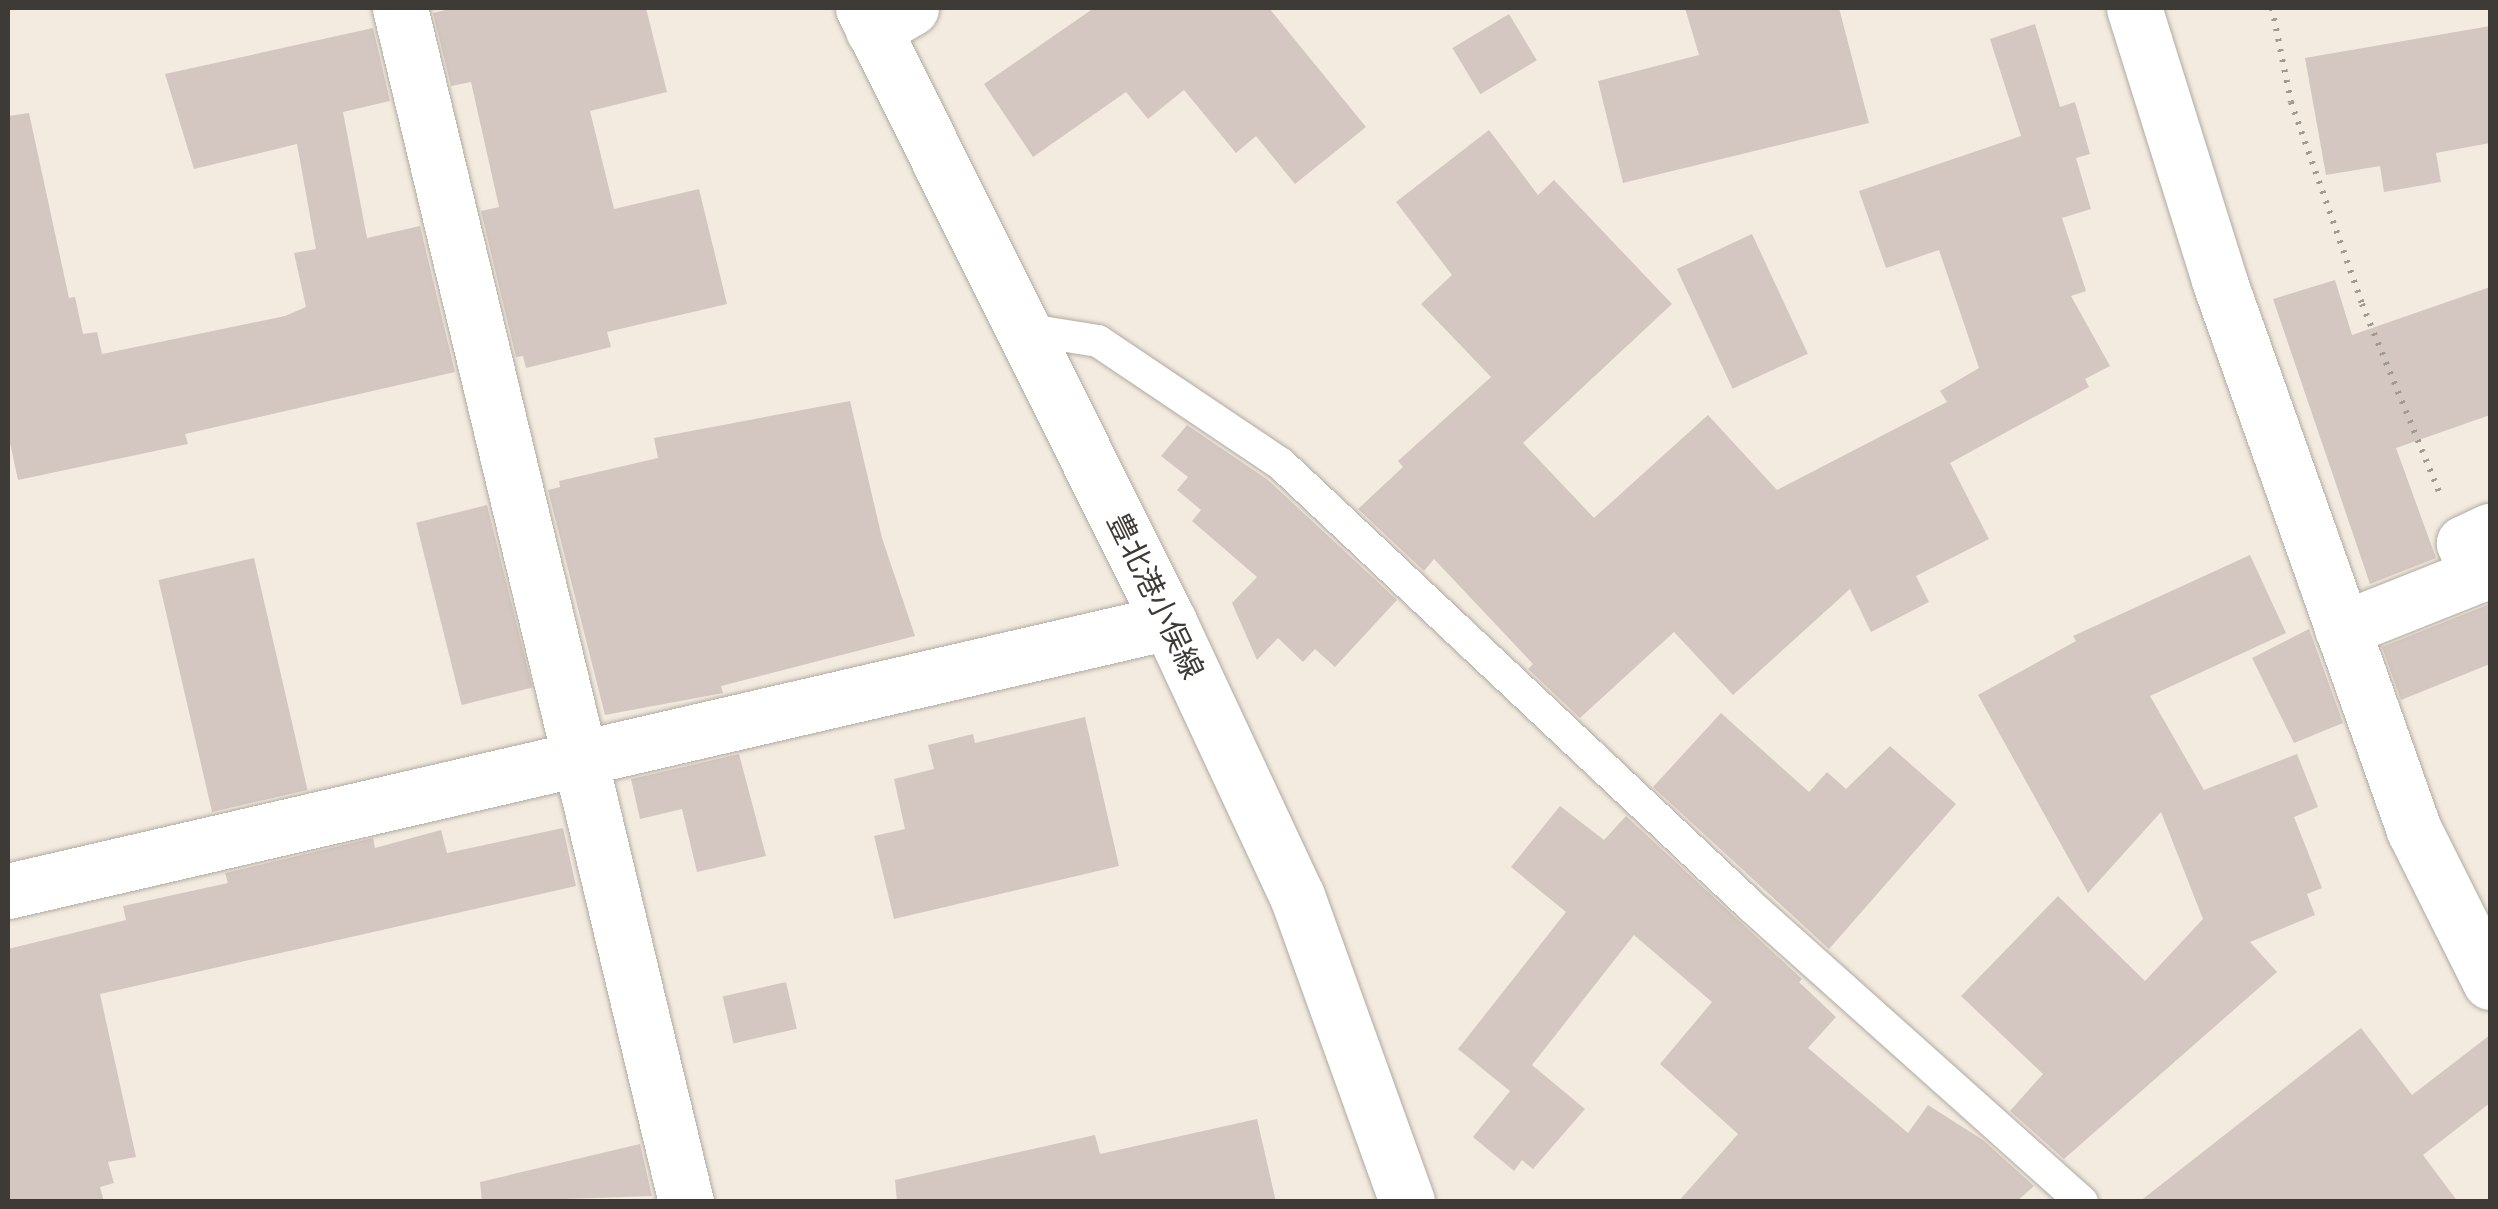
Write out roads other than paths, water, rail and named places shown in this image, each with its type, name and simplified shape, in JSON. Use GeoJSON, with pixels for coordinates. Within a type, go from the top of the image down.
{"type":"FeatureCollection","features":[{"type":"Feature","properties":{"kind":"street"},"geometry":{"type":"LineString","coordinates":[[400,8],[686,1202]]}},
{"type":"Feature","properties":{"kind":"street"},"geometry":{"type":"LineString","coordinates":[[2134,8],[2219,280],[2414,830],[2490,982]]}},
{"type":"Feature","properties":{"kind":"street","name":"豊北港小俣線"},"geometry":{"type":"LineString","coordinates":[[882,15],[1023,329],[1170,622],[1298,896],[1407,1202]]}},
{"type":"Feature","properties":{"kind":"street"},"geometry":{"type":"LineString","coordinates":[[2342,628],[2478,575],[2477,537]]}},
{"type":"Feature","properties":{"kind":"street"},"geometry":{"type":"LineString","coordinates":[[8,891],[1170,622]]}},
{"type":"Feature","properties":{"kind":"lane"},"geometry":{"type":"LineString","coordinates":[[1023,329],[1098,341],[1281,464],[1751,906],[2082,1202]]}}]}
